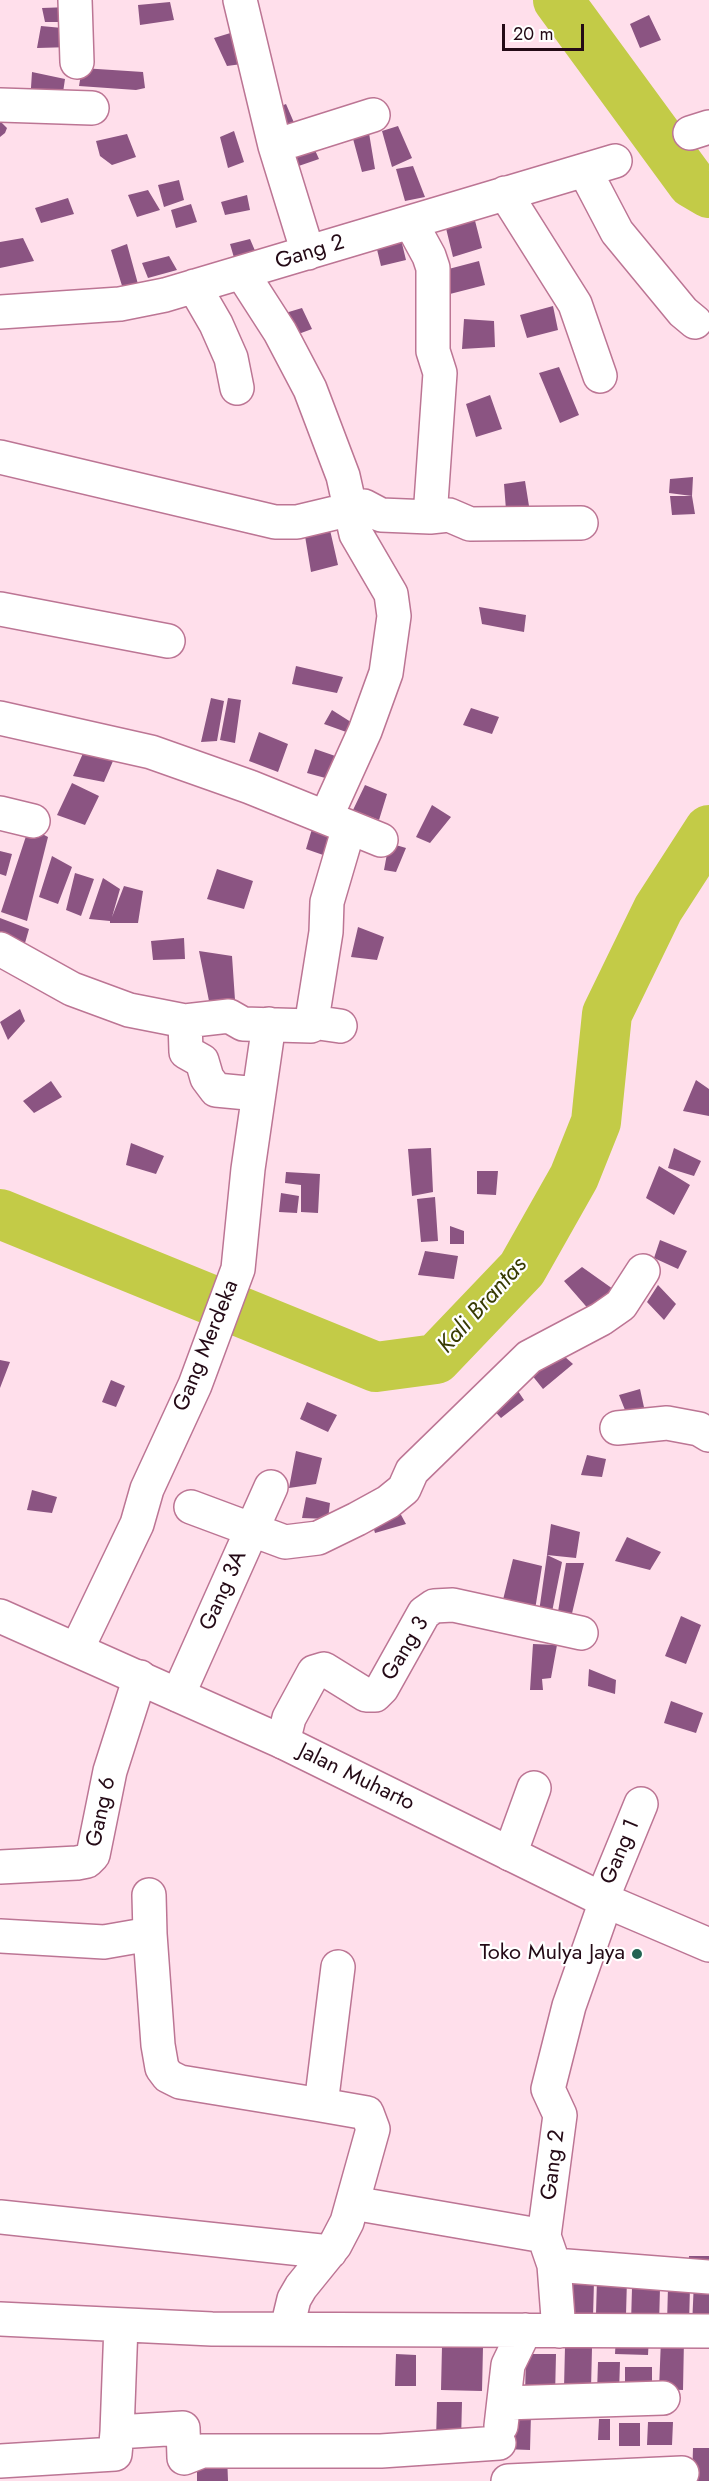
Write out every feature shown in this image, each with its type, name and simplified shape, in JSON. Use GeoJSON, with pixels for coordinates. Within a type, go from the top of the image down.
{"type":"FeatureCollection","features":[{"type":"Feature","properties":{"kind":"street"},"geometry":{"type":"LineString","coordinates":[[75,0],[77,62]]}},
{"type":"Feature","properties":{"kind":"street"},"geometry":{"type":"LineString","coordinates":[[240,0],[275,146],[308,253]]}},
{"type":"Feature","properties":{"kind":"street"},"geometry":{"type":"LineString","coordinates":[[0,105],[92,108]]}},
{"type":"Feature","properties":{"kind":"street"},"geometry":{"type":"LineString","coordinates":[[275,146],[373,115]]}},
{"type":"Feature","properties":{"kind":"street","name":"Gang 2"},"geometry":{"type":"LineString","coordinates":[[0,312],[120,304],[194,286],[600,166],[617,232],[683,312],[695,322]]}},
{"type":"Feature","properties":{"kind":"street"},"geometry":{"type":"LineString","coordinates":[[505,193],[575,304],[600,376]]}},
{"type":"Feature","properties":{"kind":"street"},"geometry":{"type":"LineString","coordinates":[[411,223],[433,268],[433,351],[440,373],[430,516]]}},
{"type":"Feature","properties":{"kind":"street"},"geometry":{"type":"LineString","coordinates":[[0,949],[93,999],[129,1010],[185,1021],[229,1016],[243,1024],[310,1027],[326,1024],[327,902],[338,822],[365,731],[386,673],[394,616],[391,594],[356,534],[343,476],[310,389],[280,332],[242,273]]}},
{"type":"Feature","properties":{"kind":"street"},"geometry":{"type":"LineString","coordinates":[[194,286],[216,324],[231,358],[237,388]]}},
{"type":"Feature","properties":{"kind":"street"},"geometry":{"type":"LineString","coordinates":[[0,457],[263,521],[297,522],[364,506],[381,515],[449,515],[470,524],[581,524]]}},
{"type":"Feature","properties":{"kind":"street"},"geometry":{"type":"LineString","coordinates":[[0,609],[168,641]]}},
{"type":"Feature","properties":{"kind":"street"},"geometry":{"type":"LineString","coordinates":[[0,718],[151,752],[381,840]]}},
{"type":"Feature","properties":{"kind":"street"},"geometry":{"type":"LineString","coordinates":[[0,813],[33,821]]}},
{"type":"Feature","properties":{"kind":"street"},"geometry":{"type":"LineString","coordinates":[[185,1021],[186,1052],[202,1061],[207,1078],[216,1090],[258,1094]]}},
{"type":"Feature","properties":{"kind":"street","name":"Gang Merdeka"},"geometry":{"type":"LineString","coordinates":[[77,1649],[120,1561],[162,1451],[212,1344],[238,1269],[258,1094],[269,1024]]}},
{"type":"Feature","properties":{"kind":"street"},"geometry":{"type":"LineString","coordinates":[[191,1508],[285,1542],[298,1542],[318,1538],[388,1502],[404,1490],[412,1471],[528,1357],[601,1319],[621,1305],[643,1271]]}},
{"type":"Feature","properties":{"kind":"street"},"geometry":{"type":"LineString","coordinates":[[617,1428],[667,1423],[699,1429],[709,1435]]}},
{"type":"Feature","properties":{"kind":"street","name":"Gang 3A"},"geometry":{"type":"LineString","coordinates":[[178,1695],[271,1487]]}},
{"type":"Feature","properties":{"kind":"street","name":"Gang 3"},"geometry":{"type":"LineString","coordinates":[[284,1742],[289,1718],[314,1672],[324,1669],[366,1695],[375,1695],[382,1688],[424,1613],[434,1606],[453,1605],[582,1633]]}},
{"type":"Feature","properties":{"kind":"street","name":"Jalan Muharto"},"geometry":{"type":"LineString","coordinates":[[0,1616],[284,1742],[604,1900],[709,1945]]}},
{"type":"Feature","properties":{"kind":"street","name":"Gang 6"},"geometry":{"type":"LineString","coordinates":[[0,1867],[78,1863],[87,1861],[93,1856],[110,1771],[140,1677]]}},
{"type":"Feature","properties":{"kind":"street"},"geometry":{"type":"LineString","coordinates":[[510,1854],[534,1788]]}},
{"type":"Feature","properties":{"kind":"street","name":"Gang 1"},"geometry":{"type":"LineString","coordinates":[[604,1900],[641,1804]]}},
{"type":"Feature","properties":{"kind":"street"},"geometry":{"type":"LineString","coordinates":[[148,1895],[158,2045],[162,2067],[168,2076],[180,2082],[367,2113],[372,2122],[353,2203],[330,2252],[294,2299],[286,2328]]}},
{"type":"Feature","properties":{"kind":"street","name":"Gang 2"},"geometry":{"type":"LineString","coordinates":[[559,2331],[549,2251],[560,2115],[548,2089],[572,1995],[604,1900]]}},
{"type":"Feature","properties":{"kind":"street"},"geometry":{"type":"LineString","coordinates":[[0,1936],[104,1942],[150,1934]]}},
{"type":"Feature","properties":{"kind":"street"},"geometry":{"type":"LineString","coordinates":[[321,2105],[338,1967]]}},
{"type":"Feature","properties":{"kind":"street"},"geometry":{"type":"LineString","coordinates":[[353,2203],[549,2251],[664,2276],[709,2277]]}},
{"type":"Feature","properties":{"kind":"street"},"geometry":{"type":"LineString","coordinates":[[0,2217],[330,2252]]}},
{"type":"Feature","properties":{"kind":"street"},"geometry":{"type":"LineString","coordinates":[[0,2319],[212,2329],[709,2331]]}},
{"type":"Feature","properties":{"kind":"street"},"geometry":{"type":"LineString","coordinates":[[0,2461],[115,2454],[121,2325]]}},
{"type":"Feature","properties":{"kind":"street"},"geometry":{"type":"LineString","coordinates":[[495,2481],[508,2365],[525,2330]]}},
{"type":"Feature","properties":{"kind":"street"},"geometry":{"type":"LineString","coordinates":[[504,2403],[663,2398]]}},
{"type":"Feature","properties":{"kind":"street"},"geometry":{"type":"LineString","coordinates":[[117,2432],[183,2428],[184,2458],[202,2451],[381,2451],[499,2443]]}},
{"type":"Feature","properties":{"kind":"street"},"geometry":{"type":"LineString","coordinates":[[508,2481],[682,2473]]}},
{"type":"Feature","properties":{"kind":"building"},"geometry":{"type":"Polygon","coordinates":[[[170,2],[174,20],[140,25],[138,5],[170,2]]]}},
{"type":"Feature","properties":{"kind":"building"},"geometry":{"type":"Polygon","coordinates":[[[70,7],[69,22],[45,22],[42,8],[70,7]]]}},
{"type":"Feature","properties":{"kind":"building"},"geometry":{"type":"Polygon","coordinates":[[[649,15],[661,40],[640,48],[630,24],[649,15]]]}},
{"type":"Feature","properties":{"kind":"building"},"geometry":{"type":"Polygon","coordinates":[[[41,26],[73,29],[72,47],[37,48],[41,26]]]}},
{"type":"Feature","properties":{"kind":"building"},"geometry":{"type":"Polygon","coordinates":[[[237,31],[249,63],[227,66],[214,38],[237,31]]]}},
{"type":"Feature","properties":{"kind":"building"},"geometry":{"type":"Polygon","coordinates":[[[82,68],[143,72],[145,88],[136,90],[79,86],[82,68]]]}},
{"type":"Feature","properties":{"kind":"building"},"geometry":{"type":"Polygon","coordinates":[[[32,72],[65,79],[61,106],[30,103],[32,72]]]}},
{"type":"Feature","properties":{"kind":"building"},"geometry":{"type":"Polygon","coordinates":[[[286,104],[298,132],[279,139],[269,111],[286,104]]]}},
{"type":"Feature","properties":{"kind":"building"},"geometry":{"type":"Polygon","coordinates":[[[0,121],[7,128],[0,137],[0,121]]]}},
{"type":"Feature","properties":{"kind":"building"},"geometry":{"type":"Polygon","coordinates":[[[367,121],[375,169],[362,172],[349,124],[367,121]]]}},
{"type":"Feature","properties":{"kind":"building"},"geometry":{"type":"Polygon","coordinates":[[[398,126],[412,158],[392,167],[382,131],[398,126]]]}},
{"type":"Feature","properties":{"kind":"building"},"geometry":{"type":"Polygon","coordinates":[[[234,131],[244,162],[228,168],[220,137],[234,131]]]}},
{"type":"Feature","properties":{"kind":"building"},"geometry":{"type":"Polygon","coordinates":[[[127,134],[136,157],[112,165],[100,156],[96,141],[127,134]]]}},
{"type":"Feature","properties":{"kind":"building"},"geometry":{"type":"Polygon","coordinates":[[[310,139],[319,159],[287,170],[278,147],[310,139]]]}},
{"type":"Feature","properties":{"kind":"building"},"geometry":{"type":"Polygon","coordinates":[[[413,166],[425,197],[405,201],[396,169],[413,166]]]}},
{"type":"Feature","properties":{"kind":"building"},"geometry":{"type":"Polygon","coordinates":[[[179,180],[184,200],[164,207],[158,185],[179,180]]]}},
{"type":"Feature","properties":{"kind":"building"},"geometry":{"type":"Polygon","coordinates":[[[148,190],[160,210],[137,217],[128,195],[148,190]]]}},
{"type":"Feature","properties":{"kind":"building"},"geometry":{"type":"Polygon","coordinates":[[[247,195],[250,210],[225,215],[221,202],[247,195]]]}},
{"type":"Feature","properties":{"kind":"building"},"geometry":{"type":"Polygon","coordinates":[[[68,198],[74,214],[41,223],[35,208],[68,198]]]}},
{"type":"Feature","properties":{"kind":"building"},"geometry":{"type":"Polygon","coordinates":[[[191,204],[197,222],[176,228],[171,210],[191,204]]]}},
{"type":"Feature","properties":{"kind":"building"},"geometry":{"type":"Polygon","coordinates":[[[472,209],[482,248],[453,257],[443,216],[472,209]]]}},
{"type":"Feature","properties":{"kind":"building"},"geometry":{"type":"Polygon","coordinates":[[[399,231],[406,260],[381,266],[374,237],[399,231]]]}},
{"type":"Feature","properties":{"kind":"building"},"geometry":{"type":"Polygon","coordinates":[[[23,238],[34,261],[0,268],[0,242],[23,238]]]}},
{"type":"Feature","properties":{"kind":"building"},"geometry":{"type":"Polygon","coordinates":[[[250,239],[256,253],[235,261],[230,244],[250,239]]]}},
{"type":"Feature","properties":{"kind":"building"},"geometry":{"type":"Polygon","coordinates":[[[127,244],[138,284],[123,289],[111,250],[127,244]]]}},
{"type":"Feature","properties":{"kind":"building"},"geometry":{"type":"Polygon","coordinates":[[[169,256],[177,270],[148,278],[142,263],[169,256]]]}},
{"type":"Feature","properties":{"kind":"building"},"geometry":{"type":"Polygon","coordinates":[[[479,261],[485,285],[446,295],[441,271],[479,261]]]}},
{"type":"Feature","properties":{"kind":"building"},"geometry":{"type":"Polygon","coordinates":[[[553,306],[558,330],[527,338],[520,315],[553,306]]]}},
{"type":"Feature","properties":{"kind":"building"},"geometry":{"type":"Polygon","coordinates":[[[302,308],[312,329],[293,336],[282,314],[302,308]]]}},
{"type":"Feature","properties":{"kind":"building"},"geometry":{"type":"Polygon","coordinates":[[[464,319],[494,321],[495,347],[462,349],[464,319]]]}},
{"type":"Feature","properties":{"kind":"building"},"geometry":{"type":"Polygon","coordinates":[[[559,367],[579,415],[560,423],[539,373],[559,367]]]}},
{"type":"Feature","properties":{"kind":"building"},"geometry":{"type":"Polygon","coordinates":[[[490,395],[502,429],[476,437],[466,404],[490,395]]]}},
{"type":"Feature","properties":{"kind":"building"},"geometry":{"type":"Polygon","coordinates":[[[693,477],[692,496],[669,493],[670,479],[693,477]]]}},
{"type":"Feature","properties":{"kind":"building"},"geometry":{"type":"Polygon","coordinates":[[[525,481],[529,506],[506,510],[504,484],[525,481]]]}},
{"type":"Feature","properties":{"kind":"building"},"geometry":{"type":"Polygon","coordinates":[[[670,496],[692,496],[695,514],[672,515],[670,496]]]}},
{"type":"Feature","properties":{"kind":"building"},"geometry":{"type":"Polygon","coordinates":[[[330,530],[338,565],[311,572],[305,536],[330,530]]]}},
{"type":"Feature","properties":{"kind":"building"},"geometry":{"type":"Polygon","coordinates":[[[479,607],[526,615],[524,632],[482,624],[479,607]]]}},
{"type":"Feature","properties":{"kind":"building"},"geometry":{"type":"Polygon","coordinates":[[[296,666],[343,677],[337,693],[292,684],[296,666]]]}},
{"type":"Feature","properties":{"kind":"building"},"geometry":{"type":"Polygon","coordinates":[[[211,698],[224,701],[217,741],[201,742],[211,698]]]}},
{"type":"Feature","properties":{"kind":"building"},"geometry":{"type":"Polygon","coordinates":[[[228,698],[241,700],[235,743],[220,740],[228,698]]]}},
{"type":"Feature","properties":{"kind":"building"},"geometry":{"type":"Polygon","coordinates":[[[471,708],[499,717],[492,734],[463,725],[471,708]]]}},
{"type":"Feature","properties":{"kind":"building"},"geometry":{"type":"Polygon","coordinates":[[[332,710],[354,724],[349,733],[324,724],[332,710]]]}},
{"type":"Feature","properties":{"kind":"building"},"geometry":{"type":"Polygon","coordinates":[[[259,732],[288,744],[278,772],[249,761],[259,732]]]}},
{"type":"Feature","properties":{"kind":"building"},"geometry":{"type":"Polygon","coordinates":[[[315,749],[341,758],[329,779],[307,773],[315,749]]]}},
{"type":"Feature","properties":{"kind":"building"},"geometry":{"type":"Polygon","coordinates":[[[84,751],[113,761],[104,782],[73,776],[84,751]]]}},
{"type":"Feature","properties":{"kind":"building"},"geometry":{"type":"Polygon","coordinates":[[[72,783],[99,796],[85,825],[57,815],[72,783]]]}},
{"type":"Feature","properties":{"kind":"building"},"geometry":{"type":"Polygon","coordinates":[[[365,785],[387,794],[379,820],[353,810],[365,785]]]}},
{"type":"Feature","properties":{"kind":"building"},"geometry":{"type":"Polygon","coordinates":[[[432,805],[451,817],[430,843],[416,837],[432,805]]]}},
{"type":"Feature","properties":{"kind":"building"},"geometry":{"type":"Polygon","coordinates":[[[29,827],[48,837],[27,921],[1,912],[29,827]]]}},
{"type":"Feature","properties":{"kind":"building"},"geometry":{"type":"Polygon","coordinates":[[[312,829],[334,838],[326,856],[306,849],[312,829]]]}},
{"type":"Feature","properties":{"kind":"building"},"geometry":{"type":"Polygon","coordinates":[[[389,843],[406,848],[396,872],[384,870],[389,843]]]}},
{"type":"Feature","properties":{"kind":"building"},"geometry":{"type":"Polygon","coordinates":[[[0,851],[12,854],[6,876],[0,874],[0,851]]]}},
{"type":"Feature","properties":{"kind":"building"},"geometry":{"type":"Polygon","coordinates":[[[52,856],[72,867],[58,904],[39,897],[52,856]]]}},
{"type":"Feature","properties":{"kind":"building"},"geometry":{"type":"Polygon","coordinates":[[[217,869],[253,881],[244,909],[207,899],[217,869]]]}},
{"type":"Feature","properties":{"kind":"building"},"geometry":{"type":"Polygon","coordinates":[[[75,873],[94,879],[81,916],[66,910],[75,873]]]}},
{"type":"Feature","properties":{"kind":"building"},"geometry":{"type":"Polygon","coordinates":[[[103,878],[120,889],[112,917],[124,886],[143,891],[138,923],[110,923],[110,921],[89,919],[103,878]]]}},
{"type":"Feature","properties":{"kind":"building"},"geometry":{"type":"Polygon","coordinates":[[[0,918],[29,929],[25,943],[0,938],[0,918]]]}},
{"type":"Feature","properties":{"kind":"building"},"geometry":{"type":"Polygon","coordinates":[[[358,927],[384,937],[377,960],[351,957],[358,927]]]}},
{"type":"Feature","properties":{"kind":"building"},"geometry":{"type":"Polygon","coordinates":[[[184,938],[185,959],[153,960],[151,941],[184,938]]]}},
{"type":"Feature","properties":{"kind":"building"},"geometry":{"type":"Polygon","coordinates":[[[199,951],[232,956],[235,1000],[209,1001],[199,951]]]}},
{"type":"Feature","properties":{"kind":"building"},"geometry":{"type":"Polygon","coordinates":[[[20,1009],[25,1021],[8,1040],[0,1022],[20,1009]]]}},
{"type":"Feature","properties":{"kind":"building"},"geometry":{"type":"Polygon","coordinates":[[[696,1080],[709,1089],[709,1116],[683,1111],[696,1080]]]}},
{"type":"Feature","properties":{"kind":"building"},"geometry":{"type":"Polygon","coordinates":[[[51,1081],[62,1097],[34,1113],[23,1101],[51,1081]]]}},
{"type":"Feature","properties":{"kind":"building"},"geometry":{"type":"Polygon","coordinates":[[[131,1143],[164,1156],[156,1174],[126,1165],[131,1143]]]}},
{"type":"Feature","properties":{"kind":"building"},"geometry":{"type":"Polygon","coordinates":[[[431,1148],[433,1192],[412,1196],[408,1149],[431,1148]]]}},
{"type":"Feature","properties":{"kind":"building"},"geometry":{"type":"Polygon","coordinates":[[[674,1148],[701,1161],[694,1176],[668,1168],[674,1148]]]}},
{"type":"Feature","properties":{"kind":"building"},"geometry":{"type":"Polygon","coordinates":[[[659,1166],[690,1185],[674,1215],[646,1198],[659,1166]]]}},
{"type":"Feature","properties":{"kind":"building"},"geometry":{"type":"Polygon","coordinates":[[[477,1171],[498,1171],[496,1195],[477,1194],[477,1171]]]}},
{"type":"Feature","properties":{"kind":"building"},"geometry":{"type":"Polygon","coordinates":[[[286,1172],[320,1174],[318,1213],[301,1212],[301,1185],[285,1183],[286,1172]]]}},
{"type":"Feature","properties":{"kind":"building"},"geometry":{"type":"Polygon","coordinates":[[[281,1193],[299,1196],[297,1213],[279,1212],[281,1193]]]}},
{"type":"Feature","properties":{"kind":"building"},"geometry":{"type":"Polygon","coordinates":[[[435,1197],[438,1241],[421,1242],[417,1199],[435,1197]]]}},
{"type":"Feature","properties":{"kind":"building"},"geometry":{"type":"Polygon","coordinates":[[[450,1226],[464,1231],[464,1244],[450,1244],[450,1226]]]}},
{"type":"Feature","properties":{"kind":"building"},"geometry":{"type":"Polygon","coordinates":[[[660,1240],[687,1251],[678,1269],[654,1258],[660,1240]]]}},
{"type":"Feature","properties":{"kind":"building"},"geometry":{"type":"Polygon","coordinates":[[[425,1251],[458,1256],[454,1279],[418,1275],[425,1251]]]}},
{"type":"Feature","properties":{"kind":"building"},"geometry":{"type":"Polygon","coordinates":[[[582,1267],[613,1289],[591,1312],[564,1281],[582,1267]]]}},
{"type":"Feature","properties":{"kind":"building"},"geometry":{"type":"Polygon","coordinates":[[[658,1285],[676,1304],[664,1320],[647,1302],[658,1285]]]}},
{"type":"Feature","properties":{"kind":"building"},"geometry":{"type":"Polygon","coordinates":[[[555,1348],[573,1364],[543,1389],[531,1374],[555,1348]]]}},
{"type":"Feature","properties":{"kind":"building"},"geometry":{"type":"Polygon","coordinates":[[[0,1360],[10,1362],[0,1388],[0,1360]]]}},
{"type":"Feature","properties":{"kind":"building"},"geometry":{"type":"Polygon","coordinates":[[[111,1380],[125,1386],[116,1407],[102,1402],[111,1380]]]}},
{"type":"Feature","properties":{"kind":"building"},"geometry":{"type":"Polygon","coordinates":[[[514,1385],[524,1400],[501,1418],[488,1404],[514,1385]]]}},
{"type":"Feature","properties":{"kind":"building"},"geometry":{"type":"Polygon","coordinates":[[[640,1389],[647,1421],[629,1420],[619,1395],[640,1389]]]}},
{"type":"Feature","properties":{"kind":"building"},"geometry":{"type":"Polygon","coordinates":[[[307,1402],[337,1415],[328,1432],[300,1419],[307,1402]]]}},
{"type":"Feature","properties":{"kind":"building"},"geometry":{"type":"Polygon","coordinates":[[[296,1451],[322,1458],[316,1484],[289,1488],[296,1451]]]}},
{"type":"Feature","properties":{"kind":"building"},"geometry":{"type":"Polygon","coordinates":[[[587,1455],[606,1459],[602,1477],[581,1475],[587,1455]]]}},
{"type":"Feature","properties":{"kind":"building"},"geometry":{"type":"Polygon","coordinates":[[[32,1490],[57,1497],[52,1513],[27,1510],[32,1490]]]}},
{"type":"Feature","properties":{"kind":"building"},"geometry":{"type":"Polygon","coordinates":[[[306,1497],[330,1503],[328,1519],[302,1518],[306,1497]]]}},
{"type":"Feature","properties":{"kind":"building"},"geometry":{"type":"Polygon","coordinates":[[[400,1513],[406,1524],[375,1533],[370,1516],[400,1513]]]}},
{"type":"Feature","properties":{"kind":"building"},"geometry":{"type":"Polygon","coordinates":[[[551,1524],[580,1532],[576,1558],[547,1555],[551,1524]]]}},
{"type":"Feature","properties":{"kind":"building"},"geometry":{"type":"Polygon","coordinates":[[[627,1537],[661,1552],[650,1570],[615,1561],[627,1537]]]}},
{"type":"Feature","properties":{"kind":"building"},"geometry":{"type":"Polygon","coordinates":[[[547,1555],[562,1562],[550,1622],[538,1619],[547,1555]]]}},
{"type":"Feature","properties":{"kind":"building"},"geometry":{"type":"Polygon","coordinates":[[[513,1559],[542,1566],[534,1616],[500,1612],[513,1559]]]}},
{"type":"Feature","properties":{"kind":"building"},"geometry":{"type":"Polygon","coordinates":[[[566,1563],[584,1563],[569,1626],[556,1624],[566,1563]]]}},
{"type":"Feature","properties":{"kind":"building"},"geometry":{"type":"Polygon","coordinates":[[[681,1616],[701,1625],[686,1664],[665,1656],[681,1616]]]}},
{"type":"Feature","properties":{"kind":"building"},"geometry":{"type":"Polygon","coordinates":[[[533,1644],[557,1645],[551,1678],[542,1679],[543,1690],[530,1690],[533,1644]]]}},
{"type":"Feature","properties":{"kind":"building"},"geometry":{"type":"Polygon","coordinates":[[[589,1669],[616,1680],[615,1694],[588,1686],[589,1669]]]}},
{"type":"Feature","properties":{"kind":"building"},"geometry":{"type":"Polygon","coordinates":[[[671,1701],[703,1713],[696,1733],[664,1723],[671,1701]]]}},
{"type":"Feature","properties":{"kind":"building"},"geometry":{"type":"Polygon","coordinates":[[[689,2256],[709,2256],[709,2275],[688,2275],[689,2256]]]}},
{"type":"Feature","properties":{"kind":"building"},"geometry":{"type":"Polygon","coordinates":[[[597,2279],[627,2279],[626,2315],[596,2314],[597,2279]]]}},
{"type":"Feature","properties":{"kind":"building"},"geometry":{"type":"Polygon","coordinates":[[[565,2281],[594,2281],[593,2318],[564,2317],[565,2281]]]}},
{"type":"Feature","properties":{"kind":"building"},"geometry":{"type":"Polygon","coordinates":[[[694,2281],[709,2281],[709,2327],[692,2326],[694,2281]]]}},
{"type":"Feature","properties":{"kind":"building"},"geometry":{"type":"Polygon","coordinates":[[[668,2287],[690,2287],[689,2324],[667,2323],[668,2287]]]}},
{"type":"Feature","properties":{"kind":"building"},"geometry":{"type":"Polygon","coordinates":[[[632,2288],[660,2288],[659,2324],[631,2323],[632,2288]]]}},
{"type":"Feature","properties":{"kind":"building"},"geometry":{"type":"Polygon","coordinates":[[[616,2335],[649,2336],[648,2355],[615,2354],[616,2335]]]}},
{"type":"Feature","properties":{"kind":"building"},"geometry":{"type":"Polygon","coordinates":[[[661,2339],[684,2339],[683,2390],[659,2389],[661,2339]]]}},
{"type":"Feature","properties":{"kind":"building"},"geometry":{"type":"Polygon","coordinates":[[[442,2346],[483,2347],[482,2391],[441,2390],[442,2346]]]}},
{"type":"Feature","properties":{"kind":"building"},"geometry":{"type":"Polygon","coordinates":[[[565,2347],[592,2348],[591,2389],[564,2388],[565,2347]]]}},
{"type":"Feature","properties":{"kind":"building"},"geometry":{"type":"Polygon","coordinates":[[[396,2354],[416,2355],[416,2386],[395,2386],[396,2354]]]}},
{"type":"Feature","properties":{"kind":"building"},"geometry":{"type":"Polygon","coordinates":[[[526,2354],[556,2354],[555,2397],[525,2396],[526,2354]]]}},
{"type":"Feature","properties":{"kind":"building"},"geometry":{"type":"Polygon","coordinates":[[[598,2362],[620,2362],[619,2393],[597,2393],[598,2362]]]}},
{"type":"Feature","properties":{"kind":"building"},"geometry":{"type":"Polygon","coordinates":[[[625,2367],[652,2367],[652,2390],[625,2390],[625,2367]]]}},
{"type":"Feature","properties":{"kind":"building"},"geometry":{"type":"Polygon","coordinates":[[[437,2402],[462,2402],[461,2441],[436,2440],[437,2402]]]}},
{"type":"Feature","properties":{"kind":"building"},"geometry":{"type":"Polygon","coordinates":[[[505,2414],[531,2414],[530,2450],[504,2449],[505,2414]]]}},
{"type":"Feature","properties":{"kind":"building"},"geometry":{"type":"Polygon","coordinates":[[[599,2419],[610,2419],[610,2440],[598,2440],[599,2419]]]}},
{"type":"Feature","properties":{"kind":"building"},"geometry":{"type":"Polygon","coordinates":[[[648,2422],[673,2422],[672,2445],[647,2445],[648,2422]]]}},
{"type":"Feature","properties":{"kind":"building"},"geometry":{"type":"Polygon","coordinates":[[[619,2423],[640,2423],[640,2446],[619,2446],[619,2423]]]}},
{"type":"Feature","properties":{"kind":"building"},"geometry":{"type":"Polygon","coordinates":[[[693,2448],[709,2448],[709,2481],[692,2481],[693,2448]]]}},
{"type":"Feature","properties":{"kind":"building"},"geometry":{"type":"Polygon","coordinates":[[[227,2455],[228,2481],[197,2481],[197,2456],[227,2455]]]}},
{"type":"Feature","properties":{"kind":"waterway","name":"Kali Brantas"},"geometry":{"type":"LineString","coordinates":[[558,0],[692,183],[709,193]]}},
{"type":"Feature","properties":{"kind":"waterway","name":"Kali Brantas"},"geometry":{"type":"LineString","coordinates":[[0,1214],[376,1367],[436,1359],[522,1269],[574,1177],[596,1122],[607,1014],[658,909],[709,830]]}},
{"type":"Feature","properties":{"kind":"place","name":"Toko Mulya Jaya"},"geometry":{"type":"Point","coordinates":[637,1954]}}]}
